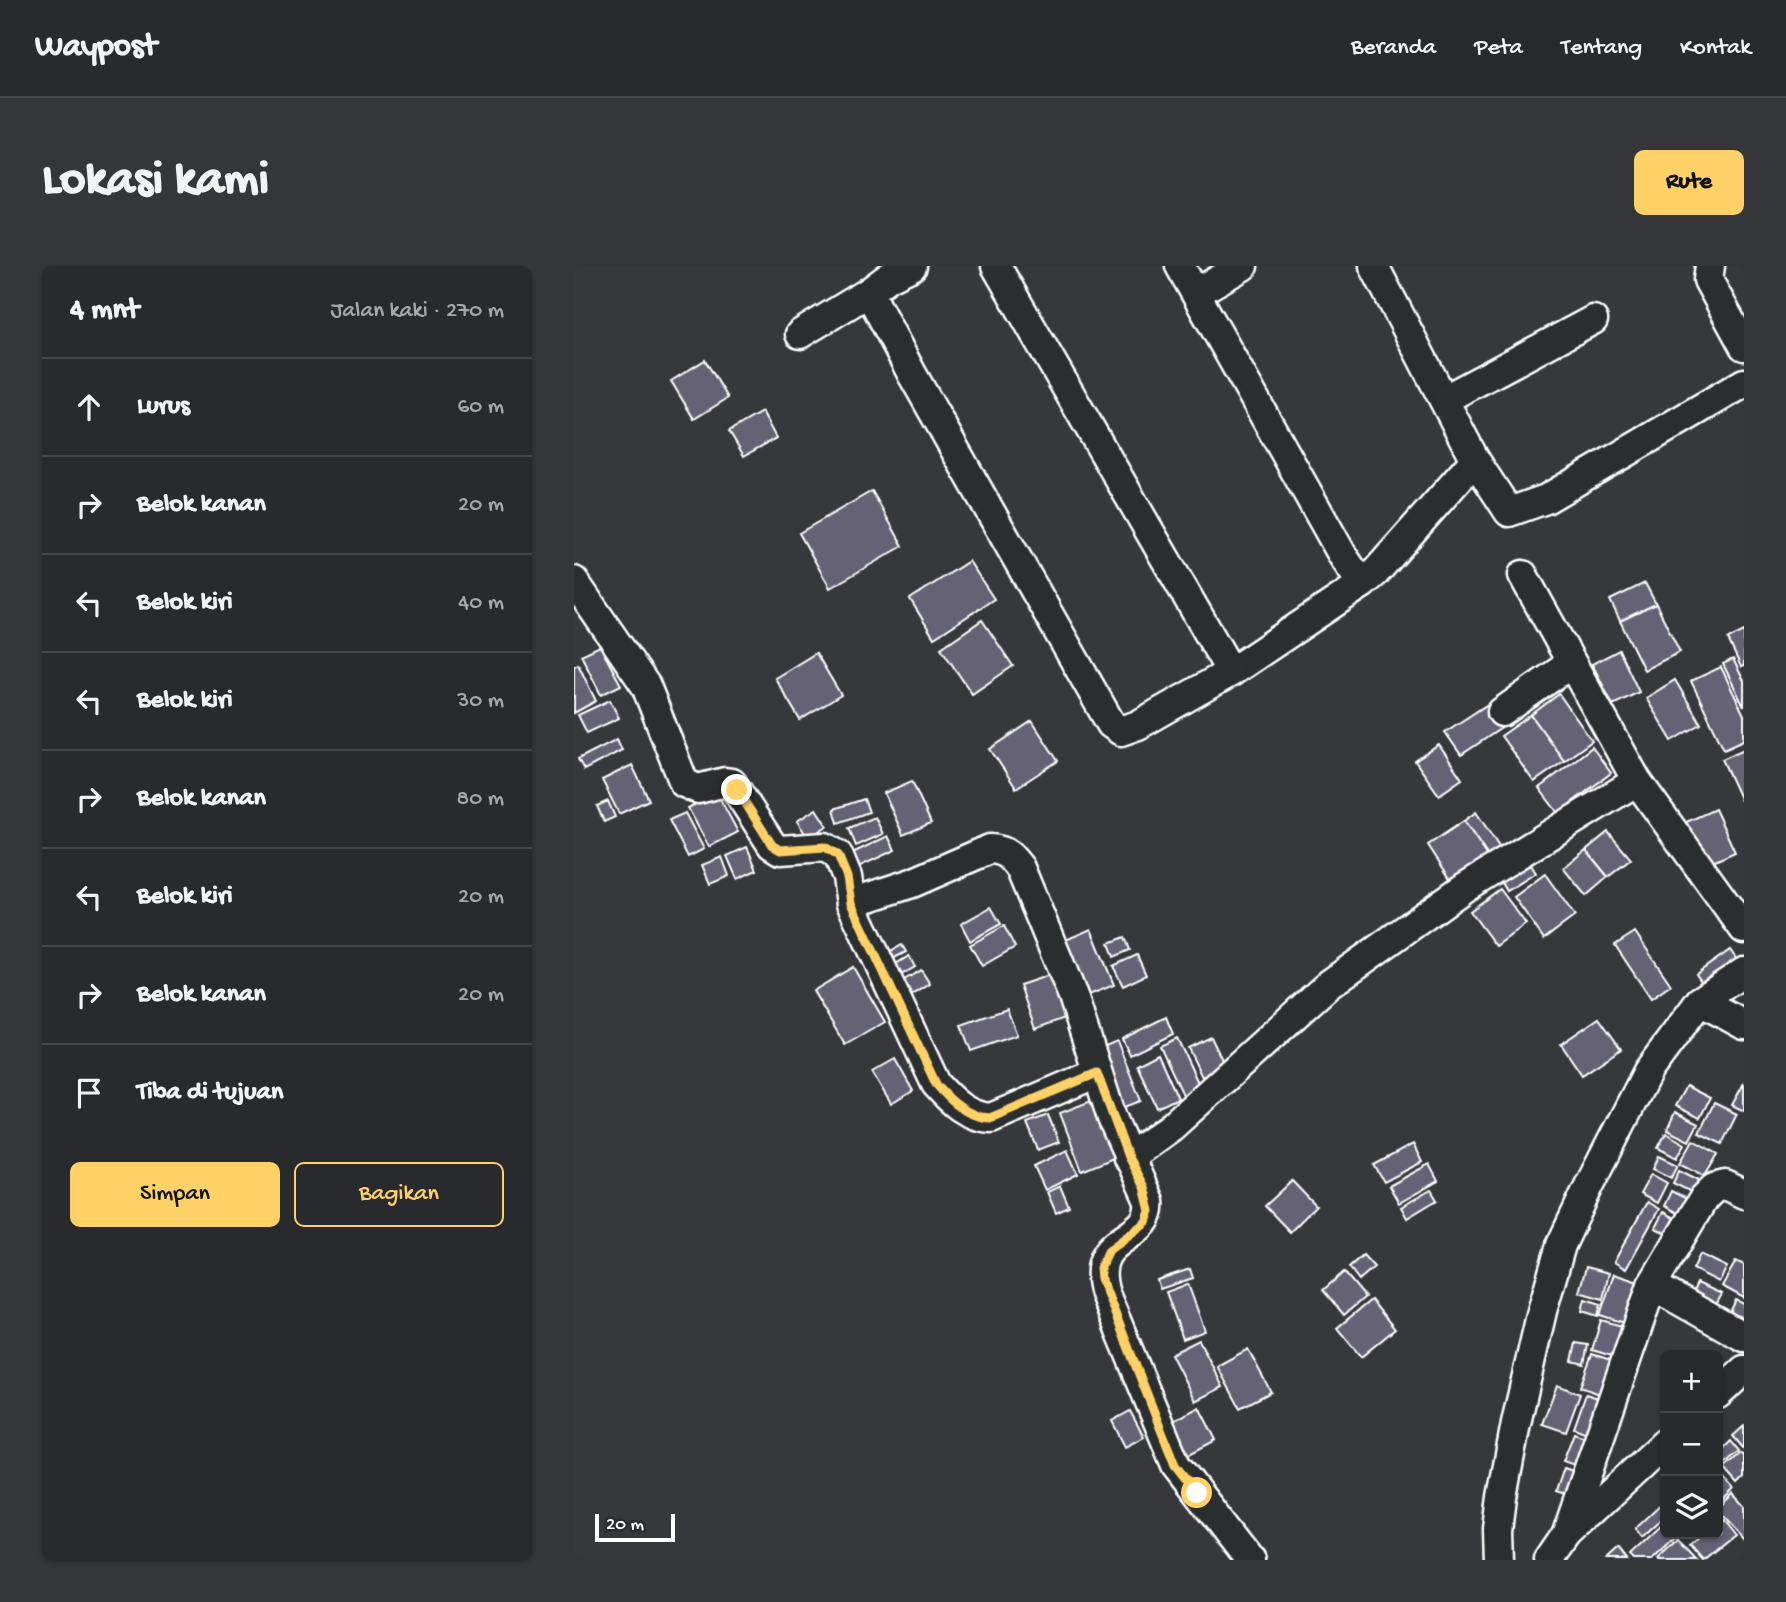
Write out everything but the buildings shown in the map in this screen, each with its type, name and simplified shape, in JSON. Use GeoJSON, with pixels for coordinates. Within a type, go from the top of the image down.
{"type":"FeatureCollection","features":[{"type":"Feature","properties":{"kind":"street"},"geometry":{"type":"LineString","coordinates":[[800,334],[889,277],[912,266]]}},
{"type":"Feature","properties":{"kind":"street"},"geometry":{"type":"LineString","coordinates":[[996,266],[1231,672]]}},
{"type":"Feature","properties":{"kind":"street"},"geometry":{"type":"LineString","coordinates":[[1180,266],[1343,556],[1362,584]]}},
{"type":"Feature","properties":{"kind":"street"},"geometry":{"type":"LineString","coordinates":[[1196,293],[1243,266]]}},
{"type":"Feature","properties":{"kind":"street"},"geometry":{"type":"LineString","coordinates":[[1375,266],[1475,460],[1509,512],[1546,499],[1744,383]]}},
{"type":"Feature","properties":{"kind":"street"},"geometry":{"type":"LineString","coordinates":[[1710,266],[1707,271],[1712,288],[1744,346]]}},
{"type":"Feature","properties":{"kind":"street"},"geometry":{"type":"LineString","coordinates":[[869,292],[912,374],[1111,724],[1121,731],[1231,672],[1362,584],[1375,573],[1475,460]]}},
{"type":"Feature","properties":{"kind":"street"},"geometry":{"type":"LineString","coordinates":[[1445,399],[1593,320]]}},
{"type":"Feature","properties":{"kind":"street"},"geometry":{"type":"LineString","coordinates":[[1523,575],[1637,781],[1744,929]]}},
{"type":"Feature","properties":{"kind":"street"},"geometry":{"type":"LineString","coordinates":[[574,581],[646,686],[684,783],[698,789],[725,782],[732,783],[772,845],[780,850],[825,847],[838,855],[847,877],[851,903],[936,1084],[948,1098],[974,1115],[990,1118],[1097,1073]]}},
{"type":"Feature","properties":{"kind":"street"},"geometry":{"type":"LineString","coordinates":[[1502,712],[1570,664]]}},
{"type":"Feature","properties":{"kind":"street"},"geometry":{"type":"LineString","coordinates":[[1128,1157],[1171,1126],[1328,985],[1465,887],[1637,781]]}},
{"type":"Feature","properties":{"kind":"street"},"geometry":{"type":"LineString","coordinates":[[851,903],[912,883],[990,849],[1000,849],[1010,855],[1020,869],[1073,996],[1097,1073],[1128,1157],[1144,1187],[1150,1211],[1146,1222],[1109,1250],[1100,1268],[1101,1278],[1175,1465],[1250,1560]]}},
{"type":"Feature","properties":{"kind":"street"},"geometry":{"type":"LineString","coordinates":[[1491,1557],[1516,1423],[1542,1311],[1561,1245],[1648,1071],[1700,1002],[1744,972]]}},
{"type":"Feature","properties":{"kind":"street"},"geometry":{"type":"LineString","coordinates":[[1700,1002],[1744,1025]]}},
{"type":"Feature","properties":{"kind":"street"},"geometry":{"type":"LineString","coordinates":[[1566,1535],[1652,1285],[1703,1198],[1714,1188],[1725,1185],[1744,1194]]}},
{"type":"Feature","properties":{"kind":"street"},"geometry":{"type":"LineString","coordinates":[[1652,1285],[1744,1337]]}},
{"type":"Feature","properties":{"kind":"street"},"geometry":{"type":"LineString","coordinates":[[1723,1389],[1744,1370]]}},
{"type":"Feature","properties":{"kind":"street"},"geometry":{"type":"LineString","coordinates":[[1549,1560],[1566,1535],[1660,1448]]}},
{"type":"Feature","properties":{"kind":"route"},"geometry":{"type":"LineString","coordinates":[[737,790],[772,845],[780,850],[790,851],[825,847],[838,855],[847,877],[851,903],[936,1084],[948,1098],[974,1115],[990,1118],[1097,1073],[1128,1157],[1144,1187],[1150,1211],[1146,1222],[1109,1250],[1100,1268],[1101,1278],[1105,1294],[1175,1465],[1197,1493]]}}]}
